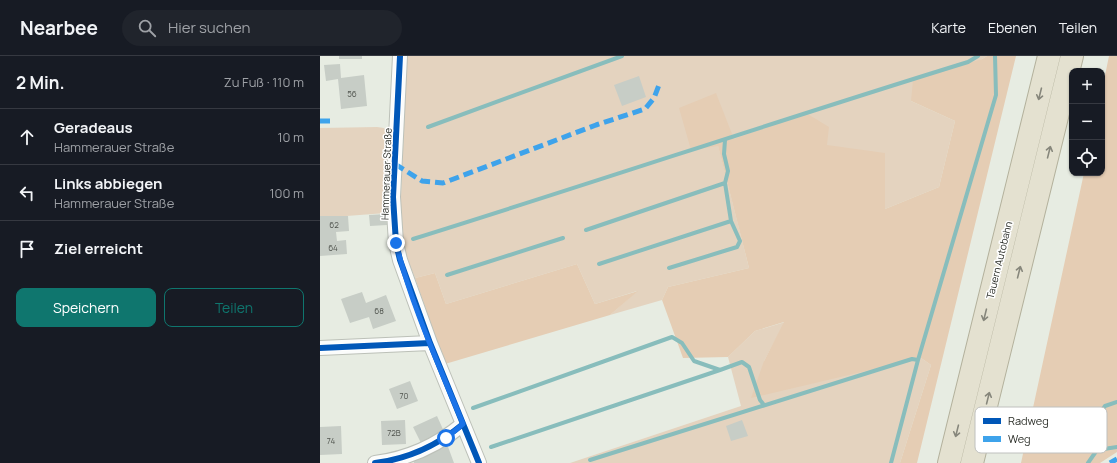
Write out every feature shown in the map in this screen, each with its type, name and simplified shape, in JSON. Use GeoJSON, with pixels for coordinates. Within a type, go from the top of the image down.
{"type":"FeatureCollection","features":[{"type":"Feature","properties":{"kind":"highway","name":"Tauern Autobahn"},"geometry":{"type":"LineString","coordinates":[[949,463],[1049,56]]}},
{"type":"Feature","properties":{"kind":"highway"},"geometry":{"type":"LineString","coordinates":[[986,407],[1072,56]]}},
{"type":"Feature","properties":{"kind":"highway"},"geometry":{"type":"LineString","coordinates":[[972,463],[975,451]]}},
{"type":"Feature","properties":{"kind":"street","name":"Hammerauer Straße"},"geometry":{"type":"LineString","coordinates":[[400,56],[393,197],[394,222],[400,260],[430,343],[478,463]]}},
{"type":"Feature","properties":{"kind":"street"},"geometry":{"type":"LineString","coordinates":[[320,348],[430,343]]}},
{"type":"Feature","properties":{"kind":"street"},"geometry":{"type":"LineString","coordinates":[[375,463],[391,461],[427,447],[446,438],[463,424]]}},
{"type":"Feature","properties":{"kind":"shaded area"},"geometry":{"type":"Polygon","coordinates":[[[407,56],[987,56],[911,101],[955,121],[939,187],[885,209],[734,139],[718,145],[749,268],[668,287],[662,300],[610,315],[637,291],[595,304],[577,264],[446,304],[435,273],[415,278],[403,248],[400,220],[407,56]]]}},
{"type":"Feature","properties":{"kind":"shaded area"},"geometry":{"type":"Polygon","coordinates":[[[987,56],[1016,56],[917,463],[900,463],[931,365],[921,358],[751,398],[764,361],[784,322],[755,331],[728,357],[683,358],[662,300],[668,287],[749,268],[718,146],[691,150],[679,108],[716,93],[734,139],[806,113],[829,127],[827,145],[885,153],[885,209],[939,187],[955,121],[911,101],[913,80],[982,59],[987,56]]]}},
{"type":"Feature","properties":{"kind":"shaded area"},"geometry":{"type":"Polygon","coordinates":[[[1109,56],[1117,56],[1117,452],[1100,463],[1021,463],[1023,453],[1107,453],[1107,407],[1033,407],[1083,176],[1105,176],[1105,75],[1109,56]]]}},
{"type":"Feature","properties":{"kind":"shaded area"},"geometry":{"type":"Polygon","coordinates":[[[320,128],[384,128],[388,135],[386,213],[320,218],[320,128]]]}},
{"type":"Feature","properties":{"kind":"shaded area"},"geometry":{"type":"Polygon","coordinates":[[[577,264],[595,304],[638,291],[610,315],[445,364],[415,278],[435,273],[446,304],[577,264]]]}},
{"type":"Feature","properties":{"kind":"shaded area"},"geometry":{"type":"Polygon","coordinates":[[[785,322],[764,361],[921,358],[931,365],[900,463],[570,463],[741,406],[728,357],[755,331],[785,322]]]}},
{"type":"Feature","properties":{"kind":"building"},"geometry":{"type":"Polygon","coordinates":[[[339,56],[362,56],[362,59],[339,59],[339,56]]]}},
{"type":"Feature","properties":{"kind":"building"},"geometry":{"type":"Polygon","coordinates":[[[340,64],[341,78],[364,75],[367,106],[341,109],[338,79],[326,81],[324,65],[340,64]]]}},
{"type":"Feature","properties":{"kind":"building"},"geometry":{"type":"Polygon","coordinates":[[[639,76],[646,97],[622,106],[614,85],[639,76]]]}},
{"type":"Feature","properties":{"kind":"building"},"geometry":{"type":"Polygon","coordinates":[[[386,214],[387,225],[370,226],[369,215],[386,214]]]}},
{"type":"Feature","properties":{"kind":"building"},"geometry":{"type":"Polygon","coordinates":[[[320,216],[348,216],[349,231],[336,232],[337,241],[346,240],[347,254],[320,256],[320,216]]]}},
{"type":"Feature","properties":{"kind":"building"},"geometry":{"type":"Polygon","coordinates":[[[362,292],[366,303],[386,295],[396,321],[373,329],[369,317],[350,323],[341,299],[362,292]]]}},
{"type":"Feature","properties":{"kind":"building"},"geometry":{"type":"Polygon","coordinates":[[[410,381],[418,401],[397,409],[389,389],[410,381]]]}},
{"type":"Feature","properties":{"kind":"building"},"geometry":{"type":"Polygon","coordinates":[[[437,416],[446,436],[422,445],[413,427],[437,416]]]}},
{"type":"Feature","properties":{"kind":"building"},"geometry":{"type":"Polygon","coordinates":[[[405,420],[406,444],[382,445],[381,421],[405,420]]]}},
{"type":"Feature","properties":{"kind":"building"},"geometry":{"type":"Polygon","coordinates":[[[742,420],[748,436],[731,441],[726,426],[742,420]]]}},
{"type":"Feature","properties":{"kind":"building"},"geometry":{"type":"Polygon","coordinates":[[[341,426],[342,454],[320,455],[320,427],[341,426]]]}},
{"type":"Feature","properties":{"kind":"building"},"geometry":{"type":"Polygon","coordinates":[[[447,444],[454,463],[414,463],[413,460],[447,444]]]}},
{"type":"Feature","properties":{"kind":"waterway"},"geometry":{"type":"LineString","coordinates":[[428,127],[622,56]]}},
{"type":"Feature","properties":{"kind":"waterway"},"geometry":{"type":"LineString","coordinates":[[413,239],[968,62],[978,56]]}},
{"type":"Feature","properties":{"kind":"waterway"},"geometry":{"type":"LineString","coordinates":[[891,463],[918,360],[996,95],[995,56]]}},
{"type":"Feature","properties":{"kind":"waterway"},"geometry":{"type":"LineString","coordinates":[[669,268],[737,247],[740,241],[731,221],[725,183],[728,171],[724,154],[725,140]]}},
{"type":"Feature","properties":{"kind":"waterway"},"geometry":{"type":"LineString","coordinates":[[586,230],[725,183]]}},
{"type":"Feature","properties":{"kind":"waterway"},"geometry":{"type":"LineString","coordinates":[[599,264],[731,221]]}},
{"type":"Feature","properties":{"kind":"waterway"},"geometry":{"type":"LineString","coordinates":[[447,275],[563,238]]}},
{"type":"Feature","properties":{"kind":"waterway"},"geometry":{"type":"LineString","coordinates":[[473,408],[672,337],[682,343],[694,361],[720,370],[742,362],[749,367],[760,400],[764,405]]}},
{"type":"Feature","properties":{"kind":"waterway"},"geometry":{"type":"LineString","coordinates":[[590,460],[912,359],[918,360]]}},
{"type":"Feature","properties":{"kind":"waterway"},"geometry":{"type":"LineString","coordinates":[[491,447],[720,370]]}},
{"type":"Feature","properties":{"kind":"waterway"},"geometry":{"type":"LineString","coordinates":[[1104,407],[1117,402]]}},
{"type":"Feature","properties":{"kind":"waterway"},"geometry":{"type":"LineString","coordinates":[[1107,448],[1117,447]]}},
{"type":"Feature","properties":{"kind":"waterway"},"geometry":{"type":"LineString","coordinates":[[1088,463],[1095,453]]}},
{"type":"Feature","properties":{"kind":"marked path"},"geometry":{"type":"LineString","coordinates":[[395,164],[422,181],[443,183],[596,125],[645,109],[654,98],[659,85]]}},
{"type":"Feature","properties":{"kind":"marked path"},"geometry":{"type":"LineString","coordinates":[[320,121],[330,121]]}},
{"type":"Feature","properties":{"kind":"marked path"},"geometry":{"type":"LineString","coordinates":[[1110,463],[1117,459]]}},
{"type":"Feature","properties":{"kind":"cycle path"},"geometry":{"type":"LineString","coordinates":[[400,56],[393,197],[396,243],[400,260],[430,343],[479,463]]}},
{"type":"Feature","properties":{"kind":"cycle path"},"geometry":{"type":"LineString","coordinates":[[320,348],[430,343]]}},
{"type":"Feature","properties":{"kind":"cycle path"},"geometry":{"type":"LineString","coordinates":[[375,463],[399,458],[422,450],[433,445],[463,424]]}},
{"type":"Feature","properties":{"kind":"route"},"geometry":{"type":"LineString","coordinates":[[396,243],[400,260],[430,343],[463,424],[446,438]]}}]}
